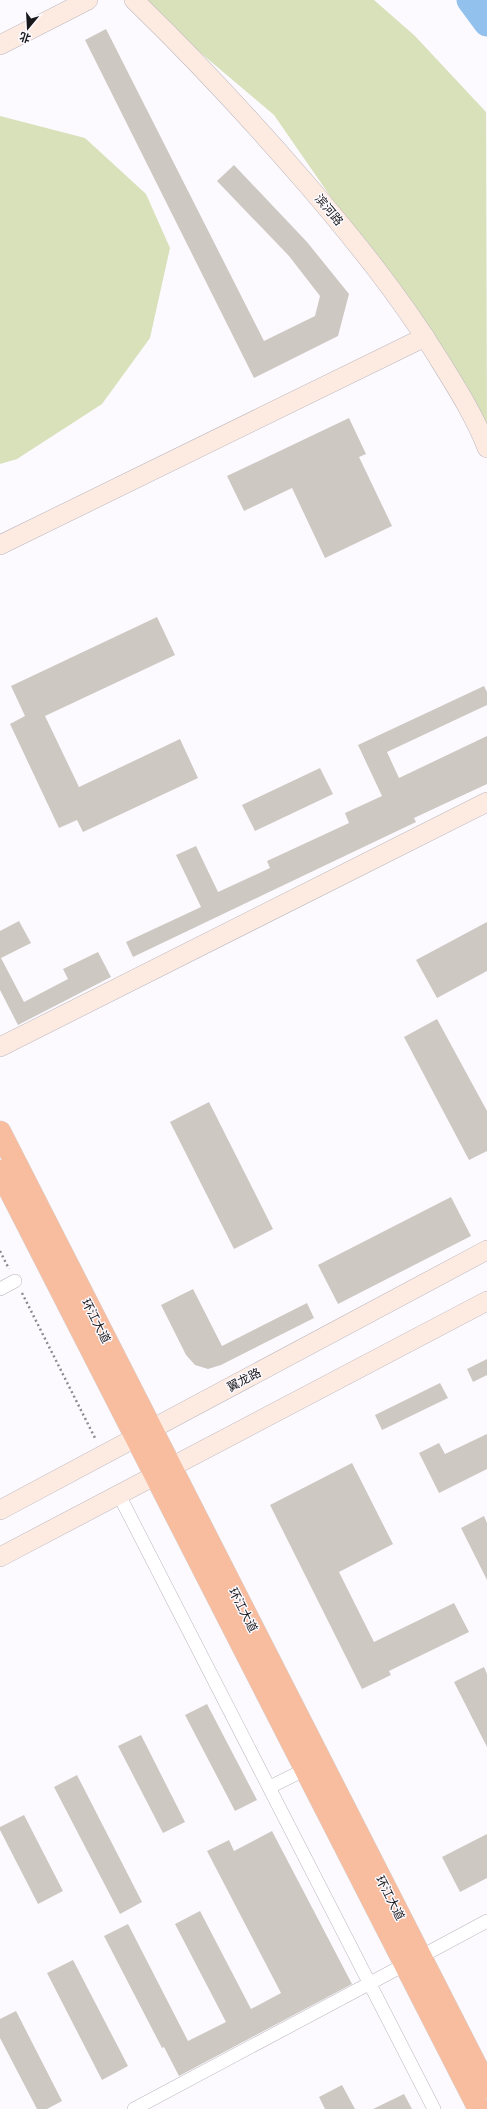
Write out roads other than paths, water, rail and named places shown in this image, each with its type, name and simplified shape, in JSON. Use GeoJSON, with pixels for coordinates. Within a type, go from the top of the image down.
{"type":"FeatureCollection","features":[{"type":"Feature","properties":{"kind":"highway","name":"环江大道"},"geometry":{"type":"LineString","coordinates":[[0,1132],[144,1433],[412,1961],[479,2109]]}},
{"type":"Feature","properties":{"kind":"highway","name":"环江大道"},"geometry":{"type":"LineString","coordinates":[[0,1171],[144,1433]]}},
{"type":"Feature","properties":{"kind":"highway","name":"环江大道"},"geometry":{"type":"LineString","coordinates":[[163,1471],[304,1770],[412,1961],[487,2087]]}},
{"type":"Feature","properties":{"kind":"main road"},"geometry":{"type":"LineString","coordinates":[[0,45],[88,0]]}},
{"type":"Feature","properties":{"kind":"main road","name":"滨河路"},"geometry":{"type":"LineString","coordinates":[[134,0],[275,147],[357,243],[407,308],[449,375],[487,448]]}},
{"type":"Feature","properties":{"kind":"main road"},"geometry":{"type":"LineString","coordinates":[[0,545],[425,337]]}},
{"type":"Feature","properties":{"kind":"main road"},"geometry":{"type":"LineString","coordinates":[[0,1047],[487,802]]}},
{"type":"Feature","properties":{"kind":"main road","name":"翼龙路"},"geometry":{"type":"LineString","coordinates":[[0,1510],[487,1250]]}},
{"type":"Feature","properties":{"kind":"main road"},"geometry":{"type":"LineString","coordinates":[[0,1557],[487,1301]]}},
{"type":"Feature","properties":{"kind":"street"},"geometry":{"type":"LineString","coordinates":[[0,1289],[15,1281]]}},
{"type":"Feature","properties":{"kind":"street"},"geometry":{"type":"LineString","coordinates":[[119,1495],[434,2109]]}},
{"type":"Feature","properties":{"kind":"street"},"geometry":{"type":"LineString","coordinates":[[270,1787],[304,1770]]}},
{"type":"Feature","properties":{"kind":"street"},"geometry":{"type":"LineString","coordinates":[[134,2109],[487,1921]]}},
{"type":"Feature","properties":{"kind":"waterway"},"geometry":{"type":"LineString","coordinates":[[470,0],[487,23]]}}]}
